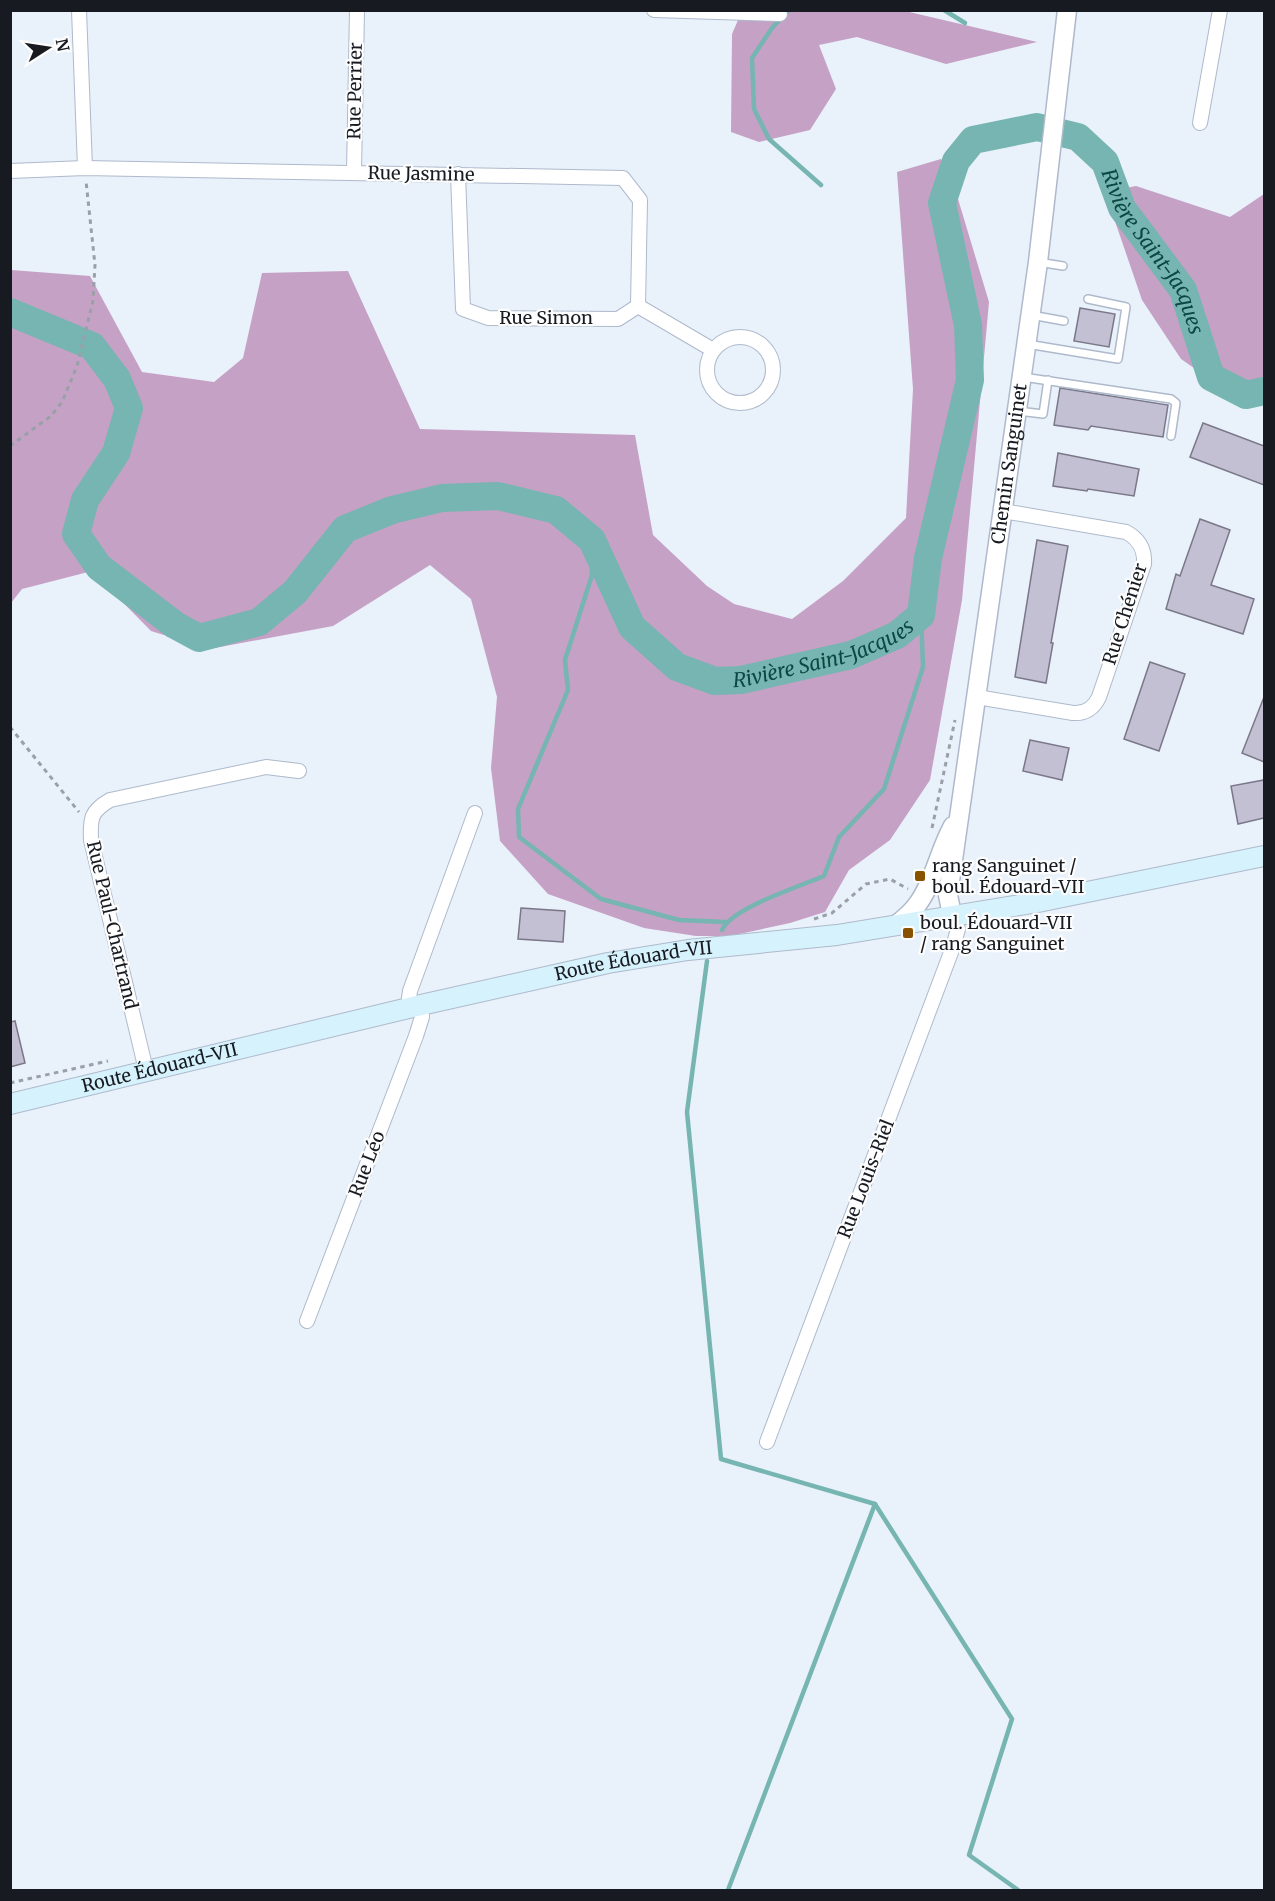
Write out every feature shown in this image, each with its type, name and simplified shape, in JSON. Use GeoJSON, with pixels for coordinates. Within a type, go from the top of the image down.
{"type":"FeatureCollection","features":[{"type":"Feature","properties":{"kind":"main road","name":"Route Édouard-VII"},"geometry":{"type":"LineString","coordinates":[[10,1104],[575,970],[688,950],[795,940],[1062,898],[1264,856]]}},
{"type":"Feature","properties":{"kind":"street"},"geometry":{"type":"LineString","coordinates":[[79,10],[85,168]]}},
{"type":"Feature","properties":{"kind":"street","name":"Rue Perrier"},"geometry":{"type":"LineString","coordinates":[[354,172],[357,10]]}},
{"type":"Feature","properties":{"kind":"street"},"geometry":{"type":"LineString","coordinates":[[654,10],[780,14]]}},
{"type":"Feature","properties":{"kind":"street","name":"Chemin Sanguinet"},"geometry":{"type":"LineString","coordinates":[[952,915],[948,895],[1023,376],[1067,10]]}},
{"type":"Feature","properties":{"kind":"street"},"geometry":{"type":"LineString","coordinates":[[1200,123],[1220,10]]}},
{"type":"Feature","properties":{"kind":"street","name":"Rue Jasmine"},"geometry":{"type":"LineString","coordinates":[[10,171],[85,168],[623,178],[640,200],[638,306]]}},
{"type":"Feature","properties":{"kind":"street","name":"Rue Simon"},"geometry":{"type":"LineString","coordinates":[[458,174],[463,309],[488,318],[618,319],[638,306]]}},
{"type":"Feature","properties":{"kind":"street"},"geometry":{"type":"LineString","coordinates":[[638,306],[713,350]]}},
{"type":"Feature","properties":{"kind":"street"},"geometry":{"type":"LineString","coordinates":[[730,338],[752,339],[761,344],[773,363],[770,384],[764,393],[745,403],[734,403],[715,392],[709,382],[707,371],[708,360],[713,350],[730,338]]}},
{"type":"Feature","properties":{"kind":"street","name":"Rue Chénier"},"geometry":{"type":"LineString","coordinates":[[977,698],[1073,713],[1091,708],[1099,697],[1144,564],[1141,545],[1135,537],[1126,532],[1003,511]]}},
{"type":"Feature","properties":{"kind":"street","name":"Rue Paul-Chartrand"},"geometry":{"type":"LineString","coordinates":[[146,1070],[91,840],[90,825],[96,808],[110,800],[267,767],[298,771]]}},
{"type":"Feature","properties":{"kind":"street","name":"Rue Léo"},"geometry":{"type":"LineString","coordinates":[[307,1321],[416,1036],[422,1017],[409,998],[410,991],[475,813]]}},
{"type":"Feature","properties":{"kind":"street"},"geometry":{"type":"LineString","coordinates":[[896,925],[915,908],[920,900],[944,842],[959,814]]}},
{"type":"Feature","properties":{"kind":"street","name":"Rue Louis-Riel"},"geometry":{"type":"LineString","coordinates":[[767,1442],[953,947],[958,929],[952,915]]}},
{"type":"Feature","properties":{"kind":"lane"},"geometry":{"type":"LineString","coordinates":[[1038,262],[1062,266]]}},
{"type":"Feature","properties":{"kind":"lane"},"geometry":{"type":"LineString","coordinates":[[1027,344],[1118,359],[1126,307],[1088,299]]}},
{"type":"Feature","properties":{"kind":"lane"},"geometry":{"type":"LineString","coordinates":[[1031,315],[1064,321]]}},
{"type":"Feature","properties":{"kind":"lane"},"geometry":{"type":"LineString","coordinates":[[1023,376],[1173,399],[1176,406],[1171,436]]}},
{"type":"Feature","properties":{"kind":"lane"},"geometry":{"type":"LineString","coordinates":[[1018,411],[1043,414],[1048,380]]}},
{"type":"Feature","properties":{"kind":"path"},"geometry":{"type":"LineString","coordinates":[[10,446],[57,409],[77,366],[93,301],[94,265],[85,168]]}},
{"type":"Feature","properties":{"kind":"path"},"geometry":{"type":"LineString","coordinates":[[931,835],[956,710]]}},
{"type":"Feature","properties":{"kind":"path"},"geometry":{"type":"LineString","coordinates":[[10,727],[90,825]]}},
{"type":"Feature","properties":{"kind":"path"},"geometry":{"type":"LineString","coordinates":[[909,893],[908,889],[912,885]]}},
{"type":"Feature","properties":{"kind":"path","name":"Route Édouard-VII"},"geometry":{"type":"LineString","coordinates":[[10,1083],[111,1060]]}},
{"type":"Feature","properties":{"kind":"shaded area"},"geometry":{"type":"Polygon","coordinates":[[[742,11],[905,11],[1037,42],[946,64],[857,37],[819,45],[836,89],[810,130],[759,142],[731,132],[732,34],[742,11]]]}},
{"type":"Feature","properties":{"kind":"shaded area"},"geometry":{"type":"Polygon","coordinates":[[[941,159],[952,179],[989,302],[962,600],[930,780],[890,840],[849,870],[825,912],[790,923],[730,936],[696,936],[644,928],[548,894],[500,841],[491,768],[497,697],[471,599],[430,565],[333,626],[209,649],[151,631],[92,571],[22,589],[11,603],[11,270],[90,276],[142,372],[214,382],[243,358],[262,273],[348,271],[420,429],[635,435],[653,535],[707,586],[734,604],[792,619],[843,581],[906,518],[913,389],[897,172],[941,159]]]}},
{"type":"Feature","properties":{"kind":"shaded area"},"geometry":{"type":"Polygon","coordinates":[[[1136,186],[1230,217],[1264,194],[1264,392],[1230,393],[1181,359],[1142,300],[1105,192],[1136,186]]]}},
{"type":"Feature","properties":{"kind":"building"},"geometry":{"type":"Polygon","coordinates":[[[1080,308],[1115,314],[1109,347],[1074,341],[1080,308]]]}},
{"type":"Feature","properties":{"kind":"building"},"geometry":{"type":"Polygon","coordinates":[[[1060,388],[1168,405],[1163,437],[1091,426],[1088,430],[1054,425],[1060,388]]]}},
{"type":"Feature","properties":{"kind":"building"},"geometry":{"type":"Polygon","coordinates":[[[1203,423],[1264,446],[1264,485],[1190,457],[1203,423]]]}},
{"type":"Feature","properties":{"kind":"building"},"geometry":{"type":"Polygon","coordinates":[[[1058,453],[1139,469],[1134,496],[1053,486],[1058,453]]]}},
{"type":"Feature","properties":{"kind":"building"},"geometry":{"type":"Polygon","coordinates":[[[1200,519],[1230,530],[1211,585],[1254,599],[1243,634],[1166,609],[1176,574],[1180,576],[1200,519]]]}},
{"type":"Feature","properties":{"kind":"building"},"geometry":{"type":"Polygon","coordinates":[[[1037,540],[1068,546],[1046,683],[1015,677],[1037,540]]]}},
{"type":"Feature","properties":{"kind":"building"},"geometry":{"type":"Polygon","coordinates":[[[1150,662],[1185,674],[1159,751],[1124,739],[1150,662]]]}},
{"type":"Feature","properties":{"kind":"building"},"geometry":{"type":"Polygon","coordinates":[[[1264,697],[1264,762],[1242,753],[1264,697]]]}},
{"type":"Feature","properties":{"kind":"building"},"geometry":{"type":"Polygon","coordinates":[[[1030,740],[1069,748],[1062,780],[1023,771],[1030,740]]]}},
{"type":"Feature","properties":{"kind":"building"},"geometry":{"type":"Polygon","coordinates":[[[1264,780],[1264,818],[1238,824],[1231,786],[1264,780]]]}},
{"type":"Feature","properties":{"kind":"building"},"geometry":{"type":"Polygon","coordinates":[[[521,908],[565,911],[563,942],[518,939],[521,908]]]}},
{"type":"Feature","properties":{"kind":"building"},"geometry":{"type":"Polygon","coordinates":[[[15,1021],[25,1063],[10,1067],[10,1022],[15,1021]]]}},
{"type":"Feature","properties":{"kind":"waterway"},"geometry":{"type":"LineString","coordinates":[[789,10],[772,28],[752,58],[754,109],[769,139],[821,185]]}},
{"type":"Feature","properties":{"kind":"waterway"},"geometry":{"type":"LineString","coordinates":[[944,10],[965,23]]}},
{"type":"Feature","properties":{"kind":"waterway","name":"Rivière Saint-Jacques"},"geometry":{"type":"LineString","coordinates":[[10,312],[92,346],[117,379],[129,408],[116,453],[85,500],[76,534],[99,567],[175,625],[199,638],[259,622],[295,592],[345,529],[392,510],[442,498],[498,496],[556,510],[592,540],[632,627],[677,667],[715,681],[741,680],[851,655],[897,635],[921,615],[928,558],[970,380],[968,325],[942,203],[956,161],[973,140],[1037,127],[1078,137],[1105,162],[1122,208],[1183,290],[1211,377],[1246,395],[1264,391]]}},
{"type":"Feature","properties":{"kind":"waterway"},"geometry":{"type":"LineString","coordinates":[[592,540],[592,575],[565,660],[568,690],[518,809],[519,837],[601,899],[679,920],[725,922]]}},
{"type":"Feature","properties":{"kind":"waterway"},"geometry":{"type":"LineString","coordinates":[[722,930],[728,922],[752,906],[824,876],[839,837],[884,789],[923,667],[921,615]]}},
{"type":"Feature","properties":{"kind":"waterway"},"geometry":{"type":"LineString","coordinates":[[707,961],[687,1112],[721,1459],[875,1504],[1012,1719],[969,1855],[1018,1890]]}},
{"type":"Feature","properties":{"kind":"waterway"},"geometry":{"type":"LineString","coordinates":[[728,1890],[875,1504]]}},
{"type":"Feature","properties":{"kind":"place","name":"rang Sanguinet / boul. Édouard-VII"},"geometry":{"type":"Point","coordinates":[920,876]}},
{"type":"Feature","properties":{"kind":"place","name":"boul. Édouard-VII / rang Sanguinet"},"geometry":{"type":"Point","coordinates":[908,933]}}]}
